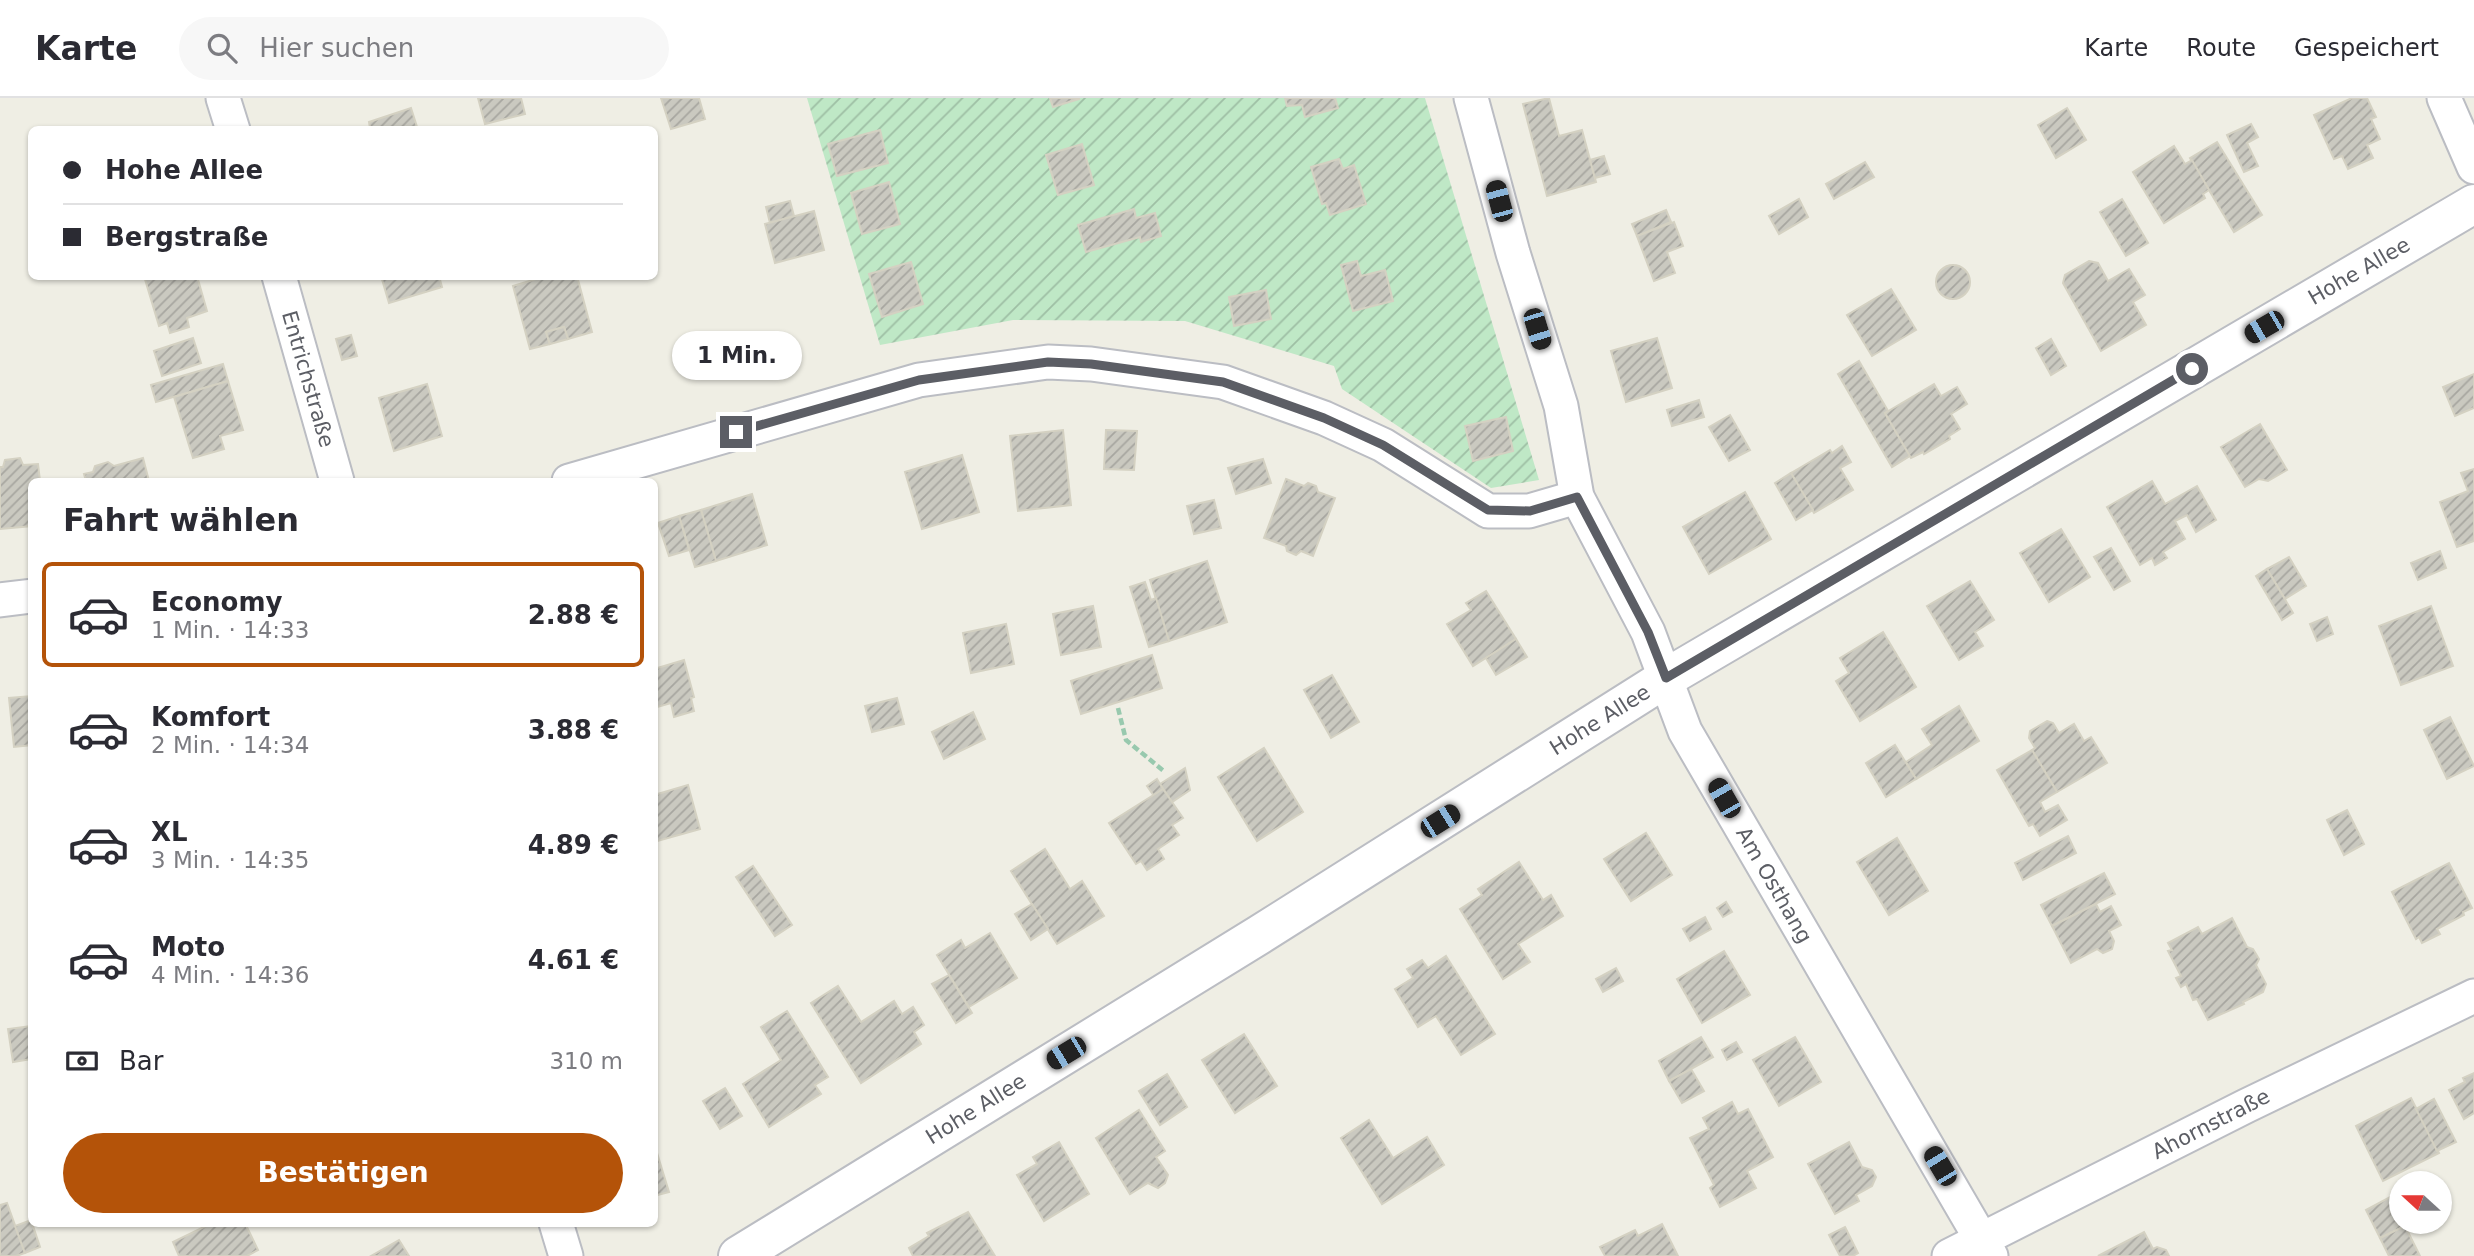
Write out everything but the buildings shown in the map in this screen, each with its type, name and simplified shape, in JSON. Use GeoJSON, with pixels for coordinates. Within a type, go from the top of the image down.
{"type":"FeatureCollection","features":[{"type":"Feature","properties":{"kind":"street"},"geometry":{"type":"LineString","coordinates":[[223,98],[232,126]]}},
{"type":"Feature","properties":{"kind":"street","name":"Am Osthang"},"geometry":{"type":"LineString","coordinates":[[1471,98],[1513,253],[1560,406],[1577,497],[1648,632],[1685,731],[1987,1248]]}},
{"type":"Feature","properties":{"kind":"street"},"geometry":{"type":"LineString","coordinates":[[2444,98],[2474,167]]}},
{"type":"Feature","properties":{"kind":"street","name":"Hohe Allee"},"geometry":{"type":"LineString","coordinates":[[738,1256],[1247,943],[1666,678],[2474,204]]}},
{"type":"Feature","properties":{"kind":"street","name":"Entrichstraße"},"geometry":{"type":"LineString","coordinates":[[280,280],[336,478]]}},
{"type":"Feature","properties":{"kind":"street"},"geometry":{"type":"LineString","coordinates":[[579,478],[919,380],[1048,362],[1091,364],[1223,382],[1324,418],[1383,445],[1488,510],[1530,511],[1577,497]]}},
{"type":"Feature","properties":{"kind":"street"},"geometry":{"type":"LineString","coordinates":[[0,600],[28,596]]}},
{"type":"Feature","properties":{"kind":"street","name":"Ahornstraße"},"geometry":{"type":"LineString","coordinates":[[1949,1256],[1987,1248],[2246,1106],[2474,996]]}},
{"type":"Feature","properties":{"kind":"street"},"geometry":{"type":"LineString","coordinates":[[557,1227],[566,1256]]}},
{"type":"Feature","properties":{"kind":"path"},"geometry":{"type":"LineString","coordinates":[[1118,708],[1126,740],[1165,772]]}},
{"type":"Feature","properties":{"kind":"green space"},"geometry":{"type":"Polygon","coordinates":[[[807,98],[1425,98],[1539,480],[1491,488],[1342,389],[1334,366],[1185,321],[1013,320],[880,345],[807,98]]]}},
{"type":"Feature","properties":{"kind":"route"},"geometry":{"type":"LineString","coordinates":[[736,432],[919,380],[1048,362],[1091,364],[1223,382],[1324,418],[1383,445],[1488,510],[1530,511],[1577,497],[1648,632],[1666,678],[2192,369]]}}]}
